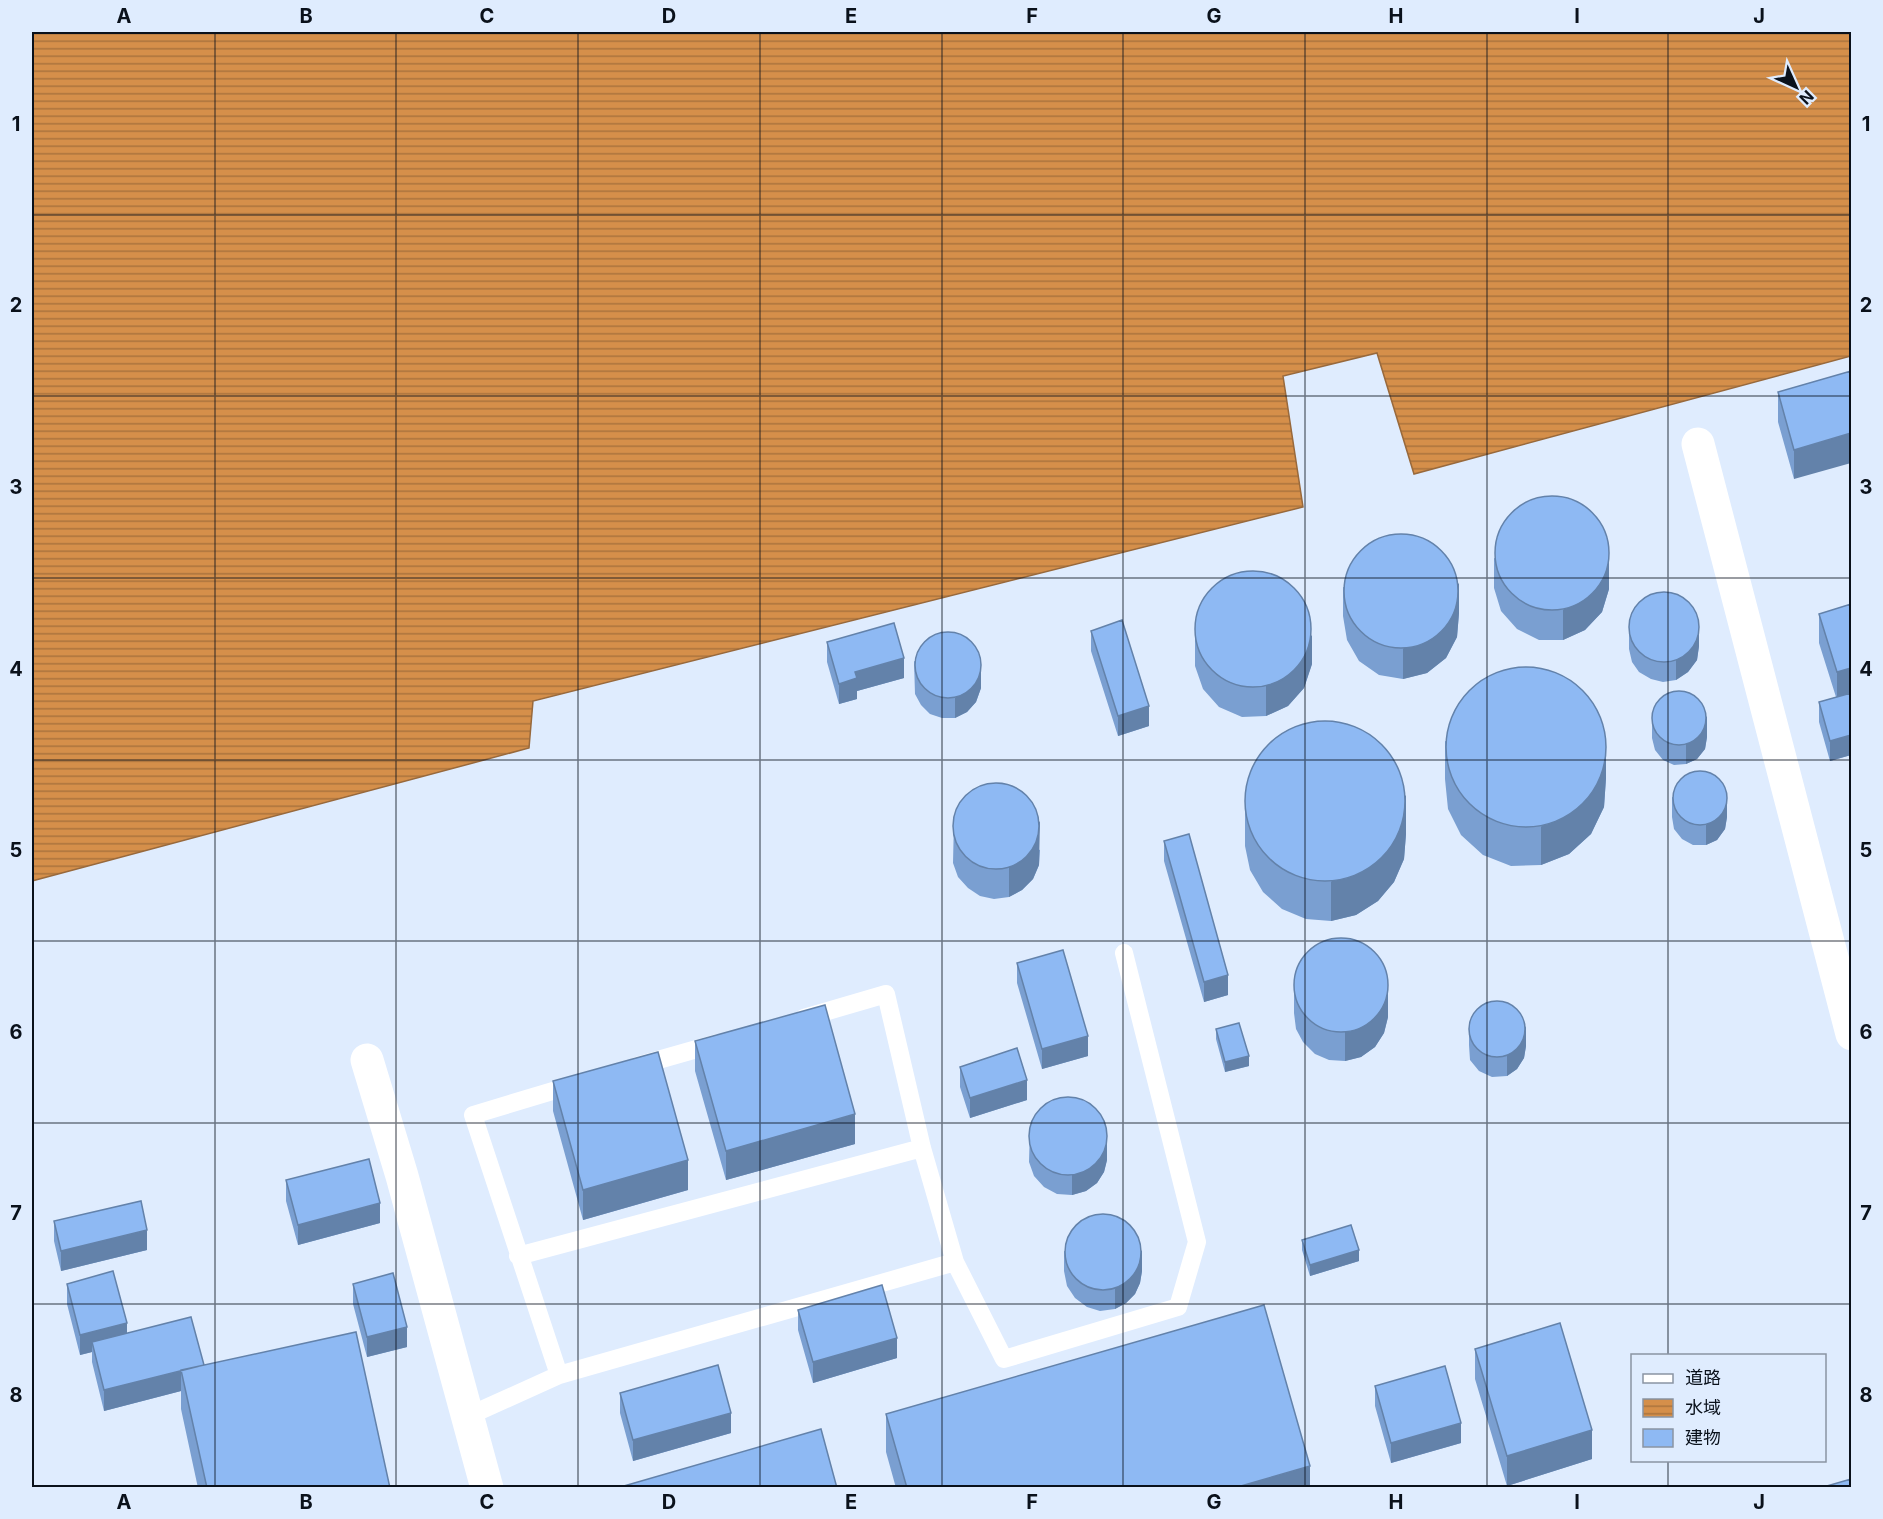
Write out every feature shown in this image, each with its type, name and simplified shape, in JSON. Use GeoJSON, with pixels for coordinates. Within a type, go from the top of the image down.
{"type":"FeatureCollection","features":[{"type":"Feature","properties":{"kind":"street"},"geometry":{"type":"LineString","coordinates":[[1698,444],[1851,1034]]}},
{"type":"Feature","properties":{"kind":"street"},"geometry":{"type":"LineString","coordinates":[[367,1060],[402,1176],[487,1488]]}},
{"type":"Feature","properties":{"kind":"lane"},"geometry":{"type":"LineString","coordinates":[[783,1024],[886,994],[922,1148],[955,1262],[1004,1359],[1178,1307],[1197,1242],[1124,953]]}},
{"type":"Feature","properties":{"kind":"lane"},"geometry":{"type":"LineString","coordinates":[[622,1071],[737,1037]]}},
{"type":"Feature","properties":{"kind":"lane"},"geometry":{"type":"LineString","coordinates":[[559,1375],[473,1115],[588,1081]]}},
{"type":"Feature","properties":{"kind":"lane"},"geometry":{"type":"LineString","coordinates":[[518,1256],[922,1148]]}},
{"type":"Feature","properties":{"kind":"lane"},"geometry":{"type":"LineString","coordinates":[[466,1417],[559,1375],[955,1262]]}},
{"type":"Feature","properties":{"kind":"water"},"geometry":{"type":"Polygon","coordinates":[[[32,32],[1851,32],[1851,356],[1414,474],[1377,353],[1283,376],[1303,507],[533,701],[529,748],[32,881],[32,32]]]}},
{"type":"Feature","properties":{"kind":"building"},"geometry":{"type":"Polygon","coordinates":[[[1851,371],[1851,433],[1794,450],[1778,392],[1851,371]]]}},
{"type":"Feature","properties":{"kind":"building"},"geometry":{"type":"Polygon","coordinates":[[[1552,496],[1574,500],[1593,512],[1605,531],[1609,553],[1605,575],[1593,594],[1574,606],[1552,610],[1530,606],[1511,594],[1499,575],[1495,553],[1499,531],[1511,512],[1530,500],[1552,496]]]}},
{"type":"Feature","properties":{"kind":"building"},"geometry":{"type":"Polygon","coordinates":[[[1401,534],[1423,538],[1442,550],[1454,569],[1458,591],[1454,613],[1442,632],[1423,644],[1401,648],[1379,644],[1360,632],[1348,613],[1344,591],[1348,569],[1360,550],[1379,538],[1401,534]]]}},
{"type":"Feature","properties":{"kind":"building"},"geometry":{"type":"Polygon","coordinates":[[[1253,571],[1275,576],[1294,588],[1306,607],[1311,629],[1306,651],[1294,670],[1275,682],[1253,687],[1231,682],[1212,670],[1200,651],[1195,629],[1200,607],[1212,588],[1231,576],[1253,571]]]}},
{"type":"Feature","properties":{"kind":"building"},"geometry":{"type":"Polygon","coordinates":[[[1664,592],[1677,595],[1689,602],[1696,614],[1699,627],[1696,640],[1689,652],[1677,659],[1664,662],[1651,659],[1639,652],[1632,640],[1629,627],[1632,614],[1639,602],[1651,595],[1664,592]]]}},
{"type":"Feature","properties":{"kind":"building"},"geometry":{"type":"Polygon","coordinates":[[[1851,604],[1851,668],[1837,672],[1819,614],[1851,604]]]}},
{"type":"Feature","properties":{"kind":"building"},"geometry":{"type":"Polygon","coordinates":[[[1122,620],[1149,706],[1118,716],[1091,631],[1122,620]]]}},
{"type":"Feature","properties":{"kind":"building"},"geometry":{"type":"Polygon","coordinates":[[[894,623],[904,658],[855,672],[857,678],[839,684],[827,642],[894,623]]]}},
{"type":"Feature","properties":{"kind":"building"},"geometry":{"type":"Polygon","coordinates":[[[948,632],[961,635],[971,642],[978,652],[981,665],[978,678],[971,688],[961,695],[948,698],[935,695],[925,688],[918,678],[915,665],[918,652],[925,642],[935,635],[948,632]]]}},
{"type":"Feature","properties":{"kind":"building"},"geometry":{"type":"Polygon","coordinates":[[[1526,667],[1542,668],[1557,673],[1571,680],[1583,690],[1593,702],[1600,716],[1605,731],[1605,763],[1600,778],[1593,792],[1583,804],[1571,814],[1557,821],[1542,826],[1526,827],[1510,826],[1495,821],[1481,814],[1469,804],[1459,792],[1452,778],[1447,763],[1446,747],[1447,731],[1452,716],[1459,702],[1469,690],[1481,680],[1495,673],[1510,668],[1526,667]]]}},
{"type":"Feature","properties":{"kind":"building"},"geometry":{"type":"Polygon","coordinates":[[[1679,691],[1689,693],[1698,699],[1704,708],[1706,718],[1704,728],[1698,737],[1689,743],[1679,745],[1669,743],[1660,737],[1654,728],[1652,718],[1654,708],[1660,699],[1669,693],[1679,691]]]}},
{"type":"Feature","properties":{"kind":"building"},"geometry":{"type":"Polygon","coordinates":[[[1851,693],[1851,735],[1830,741],[1819,702],[1851,693]]]}},
{"type":"Feature","properties":{"kind":"building"},"geometry":{"type":"Polygon","coordinates":[[[1325,721],[1341,722],[1356,727],[1370,734],[1382,744],[1392,756],[1399,770],[1404,785],[1404,817],[1399,832],[1392,846],[1382,858],[1370,868],[1356,875],[1341,880],[1325,881],[1309,880],[1294,875],[1280,868],[1268,858],[1258,846],[1251,832],[1246,817],[1245,801],[1246,785],[1251,770],[1258,756],[1268,744],[1280,734],[1294,727],[1309,722],[1325,721]]]}},
{"type":"Feature","properties":{"kind":"building"},"geometry":{"type":"Polygon","coordinates":[[[1695,771],[1705,771],[1715,775],[1723,783],[1727,798],[1723,813],[1715,821],[1705,825],[1695,825],[1685,821],[1677,813],[1673,803],[1673,793],[1677,783],[1685,775],[1695,771]]]}},
{"type":"Feature","properties":{"kind":"building"},"geometry":{"type":"Polygon","coordinates":[[[996,783],[1020,790],[1032,802],[1039,826],[1032,850],[1020,862],[996,869],[972,862],[960,850],[953,826],[960,802],[972,790],[996,783]]]}},
{"type":"Feature","properties":{"kind":"building"},"geometry":{"type":"Polygon","coordinates":[[[1189,834],[1228,975],[1204,982],[1164,841],[1189,834]]]}},
{"type":"Feature","properties":{"kind":"building"},"geometry":{"type":"Polygon","coordinates":[[[1341,938],[1359,942],[1374,952],[1384,967],[1388,985],[1384,1003],[1374,1018],[1359,1028],[1341,1032],[1323,1028],[1308,1018],[1298,1003],[1294,985],[1298,967],[1308,952],[1323,942],[1341,938]]]}},
{"type":"Feature","properties":{"kind":"building"},"geometry":{"type":"Polygon","coordinates":[[[1063,950],[1088,1036],[1042,1049],[1017,963],[1063,950]]]}},
{"type":"Feature","properties":{"kind":"building"},"geometry":{"type":"Polygon","coordinates":[[[1492,1001],[1502,1001],[1517,1009],[1523,1018],[1525,1029],[1523,1040],[1517,1049],[1502,1057],[1492,1057],[1481,1052],[1474,1045],[1469,1034],[1469,1024],[1474,1013],[1481,1006],[1492,1001]]]}},
{"type":"Feature","properties":{"kind":"building"},"geometry":{"type":"Polygon","coordinates":[[[825,1005],[855,1114],[726,1151],[695,1041],[825,1005]]]}},
{"type":"Feature","properties":{"kind":"building"},"geometry":{"type":"Polygon","coordinates":[[[1239,1023],[1249,1056],[1225,1062],[1216,1029],[1239,1023]]]}},
{"type":"Feature","properties":{"kind":"building"},"geometry":{"type":"Polygon","coordinates":[[[1017,1048],[1027,1080],[970,1098],[960,1067],[1017,1048]]]}},
{"type":"Feature","properties":{"kind":"building"},"geometry":{"type":"Polygon","coordinates":[[[658,1052],[688,1160],[583,1190],[553,1081],[658,1052]]]}},
{"type":"Feature","properties":{"kind":"building"},"geometry":{"type":"Polygon","coordinates":[[[1068,1097],[1083,1100],[1096,1108],[1104,1121],[1107,1136],[1104,1151],[1096,1164],[1083,1172],[1068,1175],[1053,1172],[1040,1164],[1032,1151],[1029,1136],[1032,1121],[1040,1108],[1053,1100],[1068,1097]]]}},
{"type":"Feature","properties":{"kind":"building"},"geometry":{"type":"Polygon","coordinates":[[[369,1159],[380,1203],[298,1225],[286,1180],[369,1159]]]}},
{"type":"Feature","properties":{"kind":"building"},"geometry":{"type":"Polygon","coordinates":[[[141,1201],[147,1230],[61,1251],[54,1221],[141,1201]]]}},
{"type":"Feature","properties":{"kind":"building"},"geometry":{"type":"Polygon","coordinates":[[[1096,1214],[1110,1214],[1124,1220],[1135,1231],[1141,1245],[1138,1267],[1130,1279],[1110,1290],[1096,1290],[1082,1284],[1071,1273],[1065,1259],[1065,1245],[1071,1231],[1082,1220],[1096,1214]]]}},
{"type":"Feature","properties":{"kind":"building"},"geometry":{"type":"Polygon","coordinates":[[[1351,1225],[1359,1250],[1310,1265],[1302,1240],[1351,1225]]]}},
{"type":"Feature","properties":{"kind":"building"},"geometry":{"type":"Polygon","coordinates":[[[113,1271],[127,1323],[80,1335],[67,1284],[113,1271]]]}},
{"type":"Feature","properties":{"kind":"building"},"geometry":{"type":"Polygon","coordinates":[[[393,1273],[407,1327],[367,1337],[353,1284],[393,1273]]]}},
{"type":"Feature","properties":{"kind":"building"},"geometry":{"type":"Polygon","coordinates":[[[882,1285],[897,1338],[813,1362],[798,1310],[882,1285]]]}},
{"type":"Feature","properties":{"kind":"building"},"geometry":{"type":"Polygon","coordinates":[[[1264,1305],[1310,1466],[1234,1488],[907,1488],[886,1414],[1264,1305]]]}},
{"type":"Feature","properties":{"kind":"building"},"geometry":{"type":"Polygon","coordinates":[[[191,1317],[204,1365],[104,1390],[92,1342],[191,1317]]]}},
{"type":"Feature","properties":{"kind":"building"},"geometry":{"type":"Polygon","coordinates":[[[1560,1323],[1592,1430],[1507,1456],[1475,1349],[1560,1323]]]}},
{"type":"Feature","properties":{"kind":"building"},"geometry":{"type":"Polygon","coordinates":[[[356,1332],[390,1488],[207,1488],[181,1370],[356,1332]]]}},
{"type":"Feature","properties":{"kind":"building"},"geometry":{"type":"Polygon","coordinates":[[[718,1365],[731,1413],[633,1440],[620,1393],[718,1365]]]}},
{"type":"Feature","properties":{"kind":"building"},"geometry":{"type":"Polygon","coordinates":[[[1445,1366],[1461,1423],[1391,1443],[1375,1386],[1445,1366]]]}},
{"type":"Feature","properties":{"kind":"building"},"geometry":{"type":"Polygon","coordinates":[[[821,1429],[837,1488],[617,1488],[821,1429]]]}},
{"type":"Feature","properties":{"kind":"building"},"geometry":{"type":"Polygon","coordinates":[[[1851,1479],[1851,1488],[1820,1488],[1851,1479]]]}}]}
